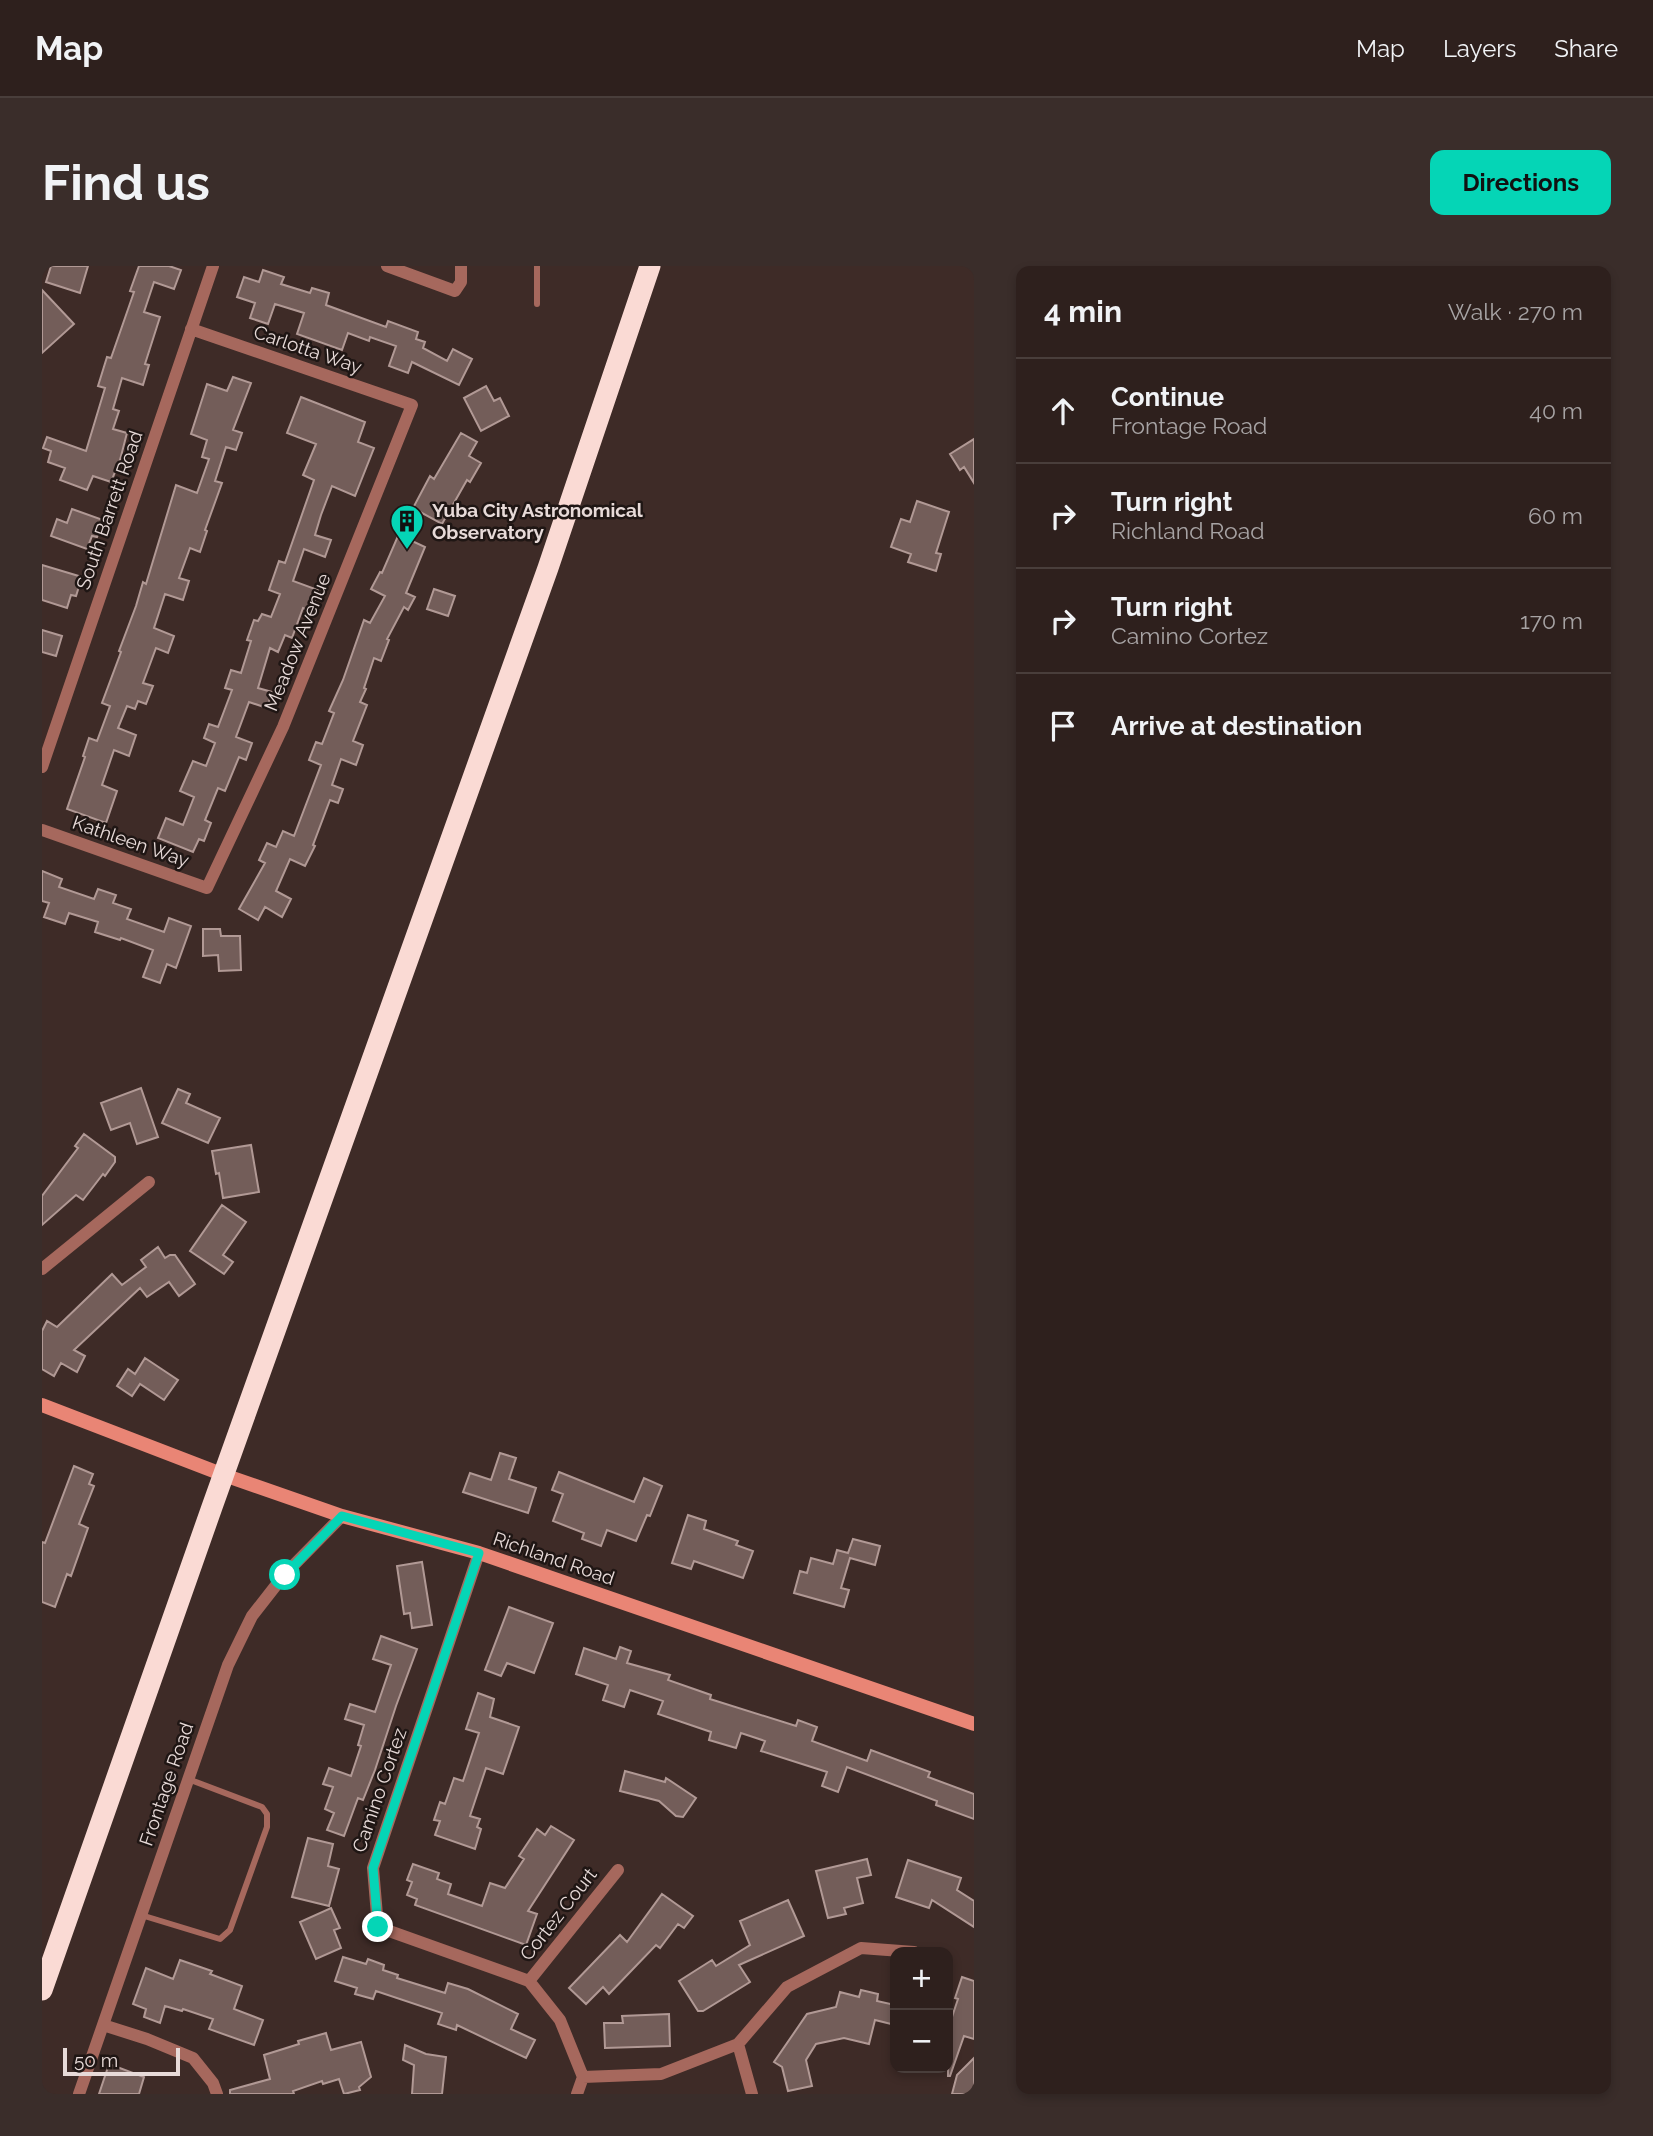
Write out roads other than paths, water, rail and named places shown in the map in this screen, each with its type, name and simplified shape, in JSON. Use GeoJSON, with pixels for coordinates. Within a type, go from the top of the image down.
{"type":"FeatureCollection","features":[{"type":"Feature","properties":{"kind":"highway"},"geometry":{"type":"LineString","coordinates":[[42,1990],[548,568],[650,266]]}},
{"type":"Feature","properties":{"kind":"street","name":"South Barrett Road"},"geometry":{"type":"LineString","coordinates":[[42,767],[213,266]]}},
{"type":"Feature","properties":{"kind":"street"},"geometry":{"type":"LineString","coordinates":[[387,266],[455,291],[461,282],[461,266]]}},
{"type":"Feature","properties":{"kind":"street","name":"Carlotta Way"},"geometry":{"type":"LineString","coordinates":[[191,329],[412,405]]}},
{"type":"Feature","properties":{"kind":"street","name":"Meadow Avenue"},"geometry":{"type":"LineString","coordinates":[[207,888],[284,726],[412,405]]}},
{"type":"Feature","properties":{"kind":"street","name":"Kathleen Way"},"geometry":{"type":"LineString","coordinates":[[42,830],[207,888]]}},
{"type":"Feature","properties":{"kind":"street"},"geometry":{"type":"LineString","coordinates":[[42,1269],[149,1182]]}},
{"type":"Feature","properties":{"kind":"street","name":"Richland Road"},"geometry":{"type":"LineString","coordinates":[[42,1405],[224,1475],[342,1516],[479,1553],[974,1724]]}},
{"type":"Feature","properties":{"kind":"street","name":"Frontage Road"},"geometry":{"type":"LineString","coordinates":[[79,2094],[228,1665],[252,1616],[285,1575],[342,1516]]}},
{"type":"Feature","properties":{"kind":"street","name":"Camino Cortez"},"geometry":{"type":"LineString","coordinates":[[479,1553],[373,1868],[378,1927],[529,1982]]}},
{"type":"Feature","properties":{"kind":"street","name":"Cortez Court"},"geometry":{"type":"LineString","coordinates":[[529,1982],[618,1870]]}},
{"type":"Feature","properties":{"kind":"street"},"geometry":{"type":"LineString","coordinates":[[583,2077],[661,2074],[738,2044],[786,1987],[861,1948],[890,1950]]}},
{"type":"Feature","properties":{"kind":"street"},"geometry":{"type":"LineString","coordinates":[[529,1982],[560,2020],[583,2077],[578,2094]]}},
{"type":"Feature","properties":{"kind":"street"},"geometry":{"type":"LineString","coordinates":[[103,2025],[193,2058],[213,2083],[218,2094]]}},
{"type":"Feature","properties":{"kind":"street"},"geometry":{"type":"LineString","coordinates":[[738,2044],[752,2094]]}},
{"type":"Feature","properties":{"kind":"lane"},"geometry":{"type":"LineString","coordinates":[[537,266],[537,304]]}},
{"type":"Feature","properties":{"kind":"lane"},"geometry":{"type":"LineString","coordinates":[[141,1915],[219,1939],[230,1930],[267,1827],[267,1814],[262,1807],[188,1779]]}},
{"type":"Feature","properties":{"kind":"place","name":"Yuba City Astronomical Observatory"},"geometry":{"type":"Point","coordinates":[407,551]}}]}
